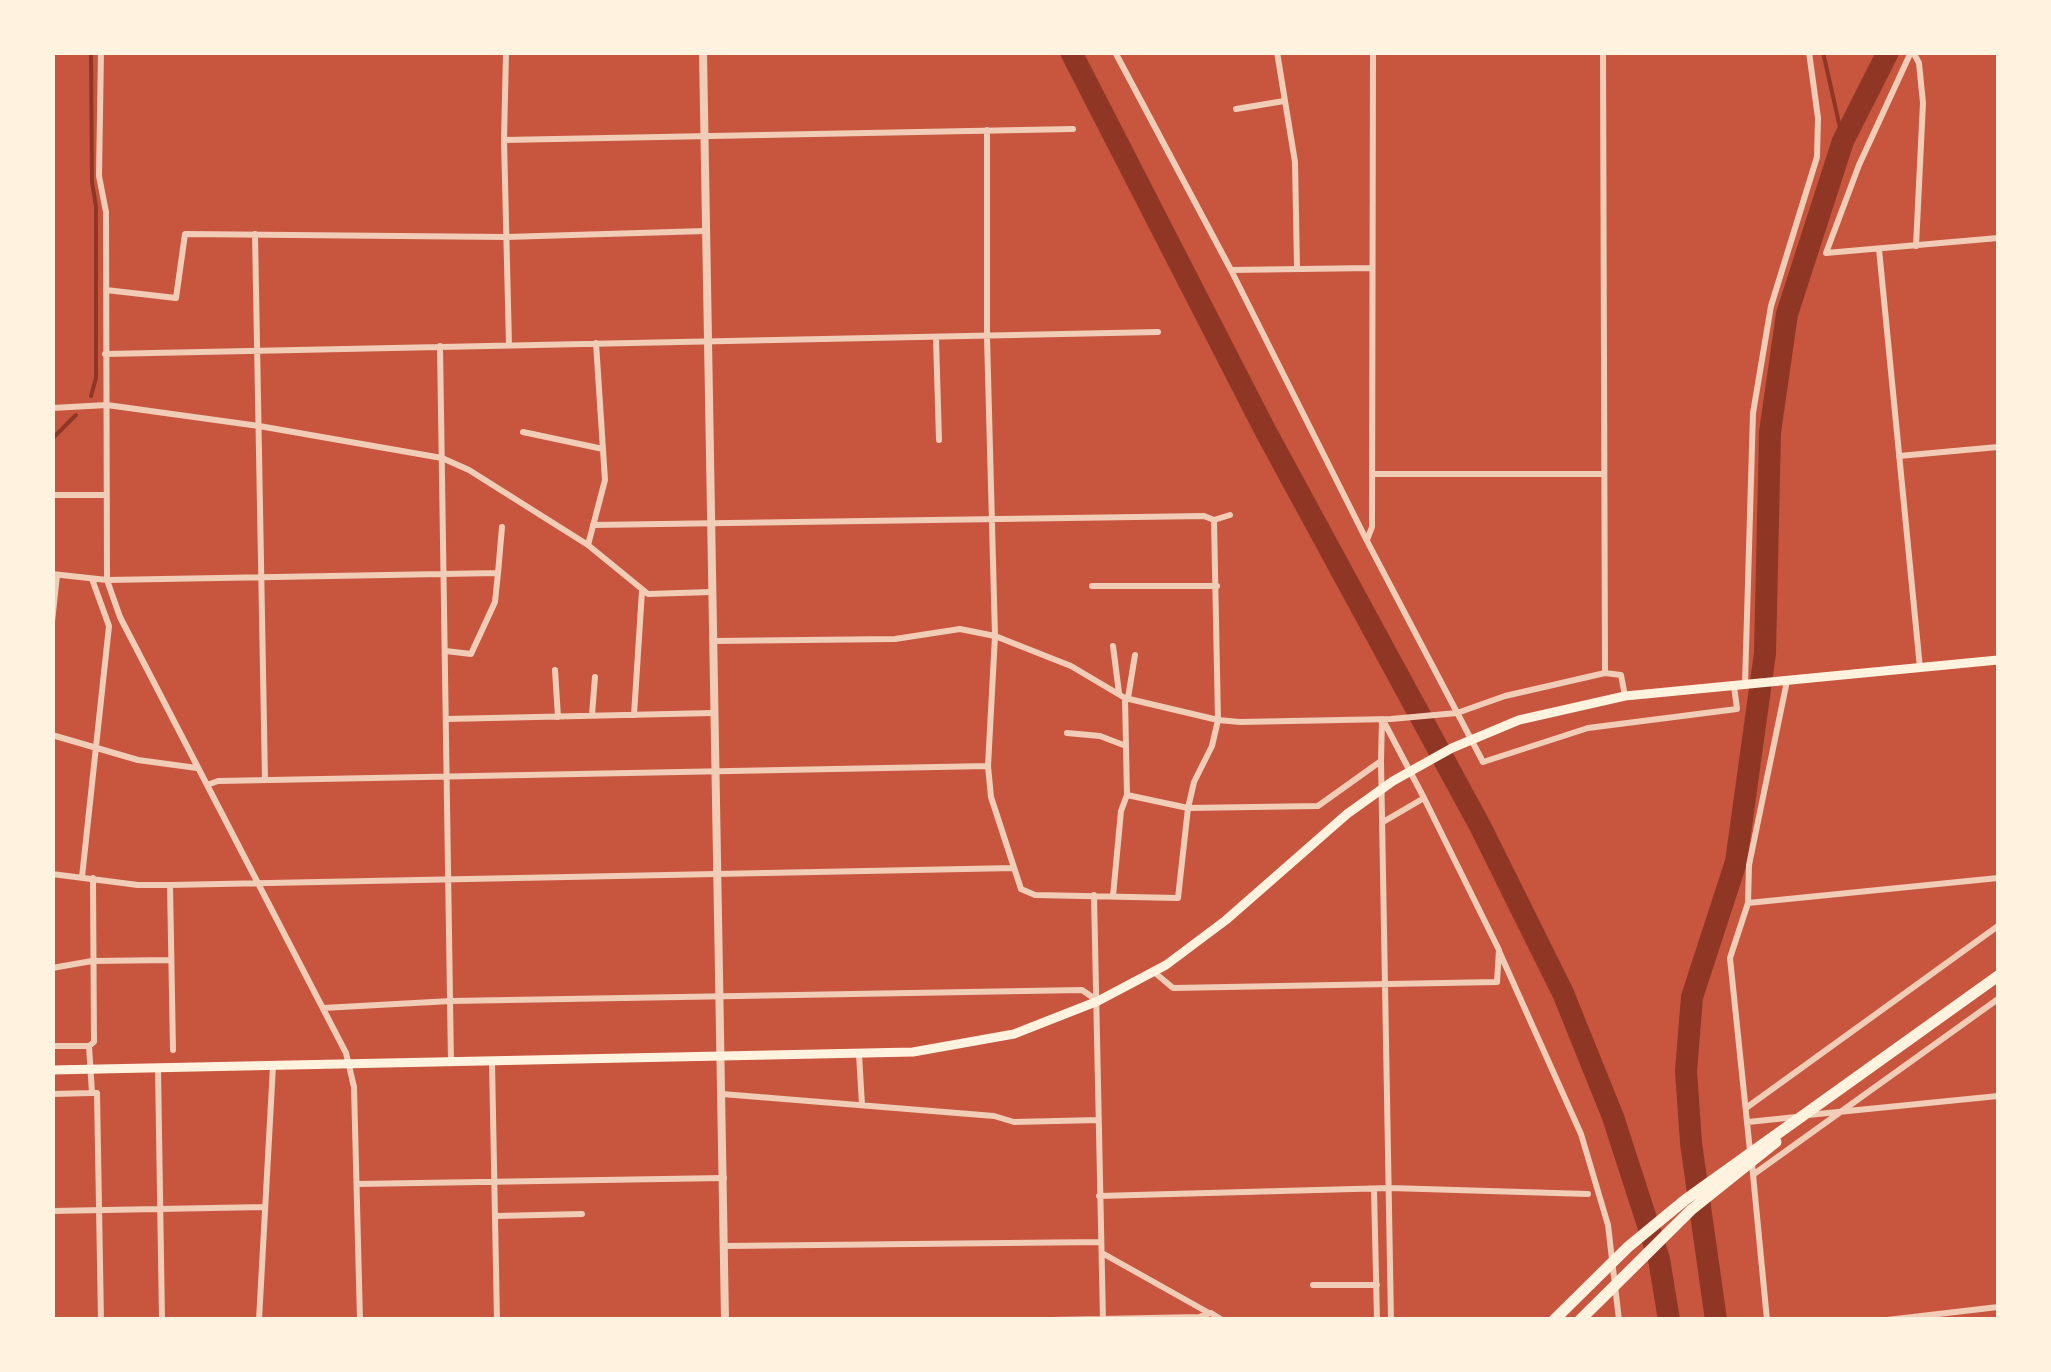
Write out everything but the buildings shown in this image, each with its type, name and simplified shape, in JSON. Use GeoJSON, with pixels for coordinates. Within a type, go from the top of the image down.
{"type":"FeatureCollection","features":[{"type":"Feature","properties":{"kind":"highway"},"geometry":{"type":"LineString","coordinates":[[1554,1320],[1628,1248],[1685,1200],[1998,976]]}},
{"type":"Feature","properties":{"kind":"highway"},"geometry":{"type":"LineString","coordinates":[[1580,1320],[1691,1210],[1872,1064]]}},
{"type":"Feature","properties":{"kind":"main road"},"geometry":{"type":"LineString","coordinates":[[52,1070],[859,1054],[912,1052],[1014,1034],[1098,1001],[1153,971],[1226,920],[1371,797],[1452,748],[1519,720],[1626,696],[1998,660]]}},
{"type":"Feature","properties":{"kind":"street"},"geometry":{"type":"LineString","coordinates":[[101,52],[99,176],[106,212],[107,580],[120,617],[350,1065],[354,1087],[360,1320]]}},
{"type":"Feature","properties":{"kind":"street"},"geometry":{"type":"LineString","coordinates":[[506,52],[509,345]]}},
{"type":"Feature","properties":{"kind":"street"},"geometry":{"type":"LineString","coordinates":[[703,52],[726,1320]]}},
{"type":"Feature","properties":{"kind":"street"},"geometry":{"type":"LineString","coordinates":[[1114,52],[1231,270],[1483,762],[1588,728],[1737,709],[1734,686]]}},
{"type":"Feature","properties":{"kind":"street"},"geometry":{"type":"LineString","coordinates":[[1277,52],[1295,162],[1297,267]]}},
{"type":"Feature","properties":{"kind":"street"},"geometry":{"type":"LineString","coordinates":[[1367,541],[1372,527],[1374,52]]}},
{"type":"Feature","properties":{"kind":"street"},"geometry":{"type":"LineString","coordinates":[[1602,52],[1604,674]]}},
{"type":"Feature","properties":{"kind":"street"},"geometry":{"type":"LineString","coordinates":[[1746,684],[1753,414],[1770,306],[1817,157],[1818,118],[1809,52]]}},
{"type":"Feature","properties":{"kind":"street"},"geometry":{"type":"LineString","coordinates":[[1912,52],[1918,63],[1924,103],[1916,246]]}},
{"type":"Feature","properties":{"kind":"street"},"geometry":{"type":"LineString","coordinates":[[1912,52],[1859,165],[1826,253],[1998,238]]}},
{"type":"Feature","properties":{"kind":"street"},"geometry":{"type":"LineString","coordinates":[[1236,109],[1285,101]]}},
{"type":"Feature","properties":{"kind":"street"},"geometry":{"type":"LineString","coordinates":[[504,140],[1073,129]]}},
{"type":"Feature","properties":{"kind":"street"},"geometry":{"type":"LineString","coordinates":[[987,130],[987,337],[995,636],[988,766],[991,797],[1021,888],[1035,896],[1178,898],[1188,808],[1218,720],[1214,520]]}},
{"type":"Feature","properties":{"kind":"street"},"geometry":{"type":"LineString","coordinates":[[106,290],[176,298],[185,234],[506,237],[706,231]]}},
{"type":"Feature","properties":{"kind":"street"},"geometry":{"type":"LineString","coordinates":[[255,234],[265,780]]}},
{"type":"Feature","properties":{"kind":"street"},"geometry":{"type":"LineString","coordinates":[[1879,249],[1920,668]]}},
{"type":"Feature","properties":{"kind":"street"},"geometry":{"type":"LineString","coordinates":[[1231,270],[1371,268]]}},
{"type":"Feature","properties":{"kind":"street"},"geometry":{"type":"LineString","coordinates":[[105,354],[1158,332]]}},
{"type":"Feature","properties":{"kind":"street"},"geometry":{"type":"LineString","coordinates":[[936,338],[939,440]]}},
{"type":"Feature","properties":{"kind":"street"},"geometry":{"type":"LineString","coordinates":[[588,545],[605,480],[596,343]]}},
{"type":"Feature","properties":{"kind":"street"},"geometry":{"type":"LineString","coordinates":[[440,346],[451,1063]]}},
{"type":"Feature","properties":{"kind":"street"},"geometry":{"type":"LineString","coordinates":[[52,408],[107,405],[442,458],[470,470],[588,545],[648,594],[711,592]]}},
{"type":"Feature","properties":{"kind":"street"},"geometry":{"type":"LineString","coordinates":[[523,432],[603,449]]}},
{"type":"Feature","properties":{"kind":"street"},"geometry":{"type":"LineString","coordinates":[[1899,456],[1998,448]]}},
{"type":"Feature","properties":{"kind":"street"},"geometry":{"type":"LineString","coordinates":[[1372,474],[1602,474]]}},
{"type":"Feature","properties":{"kind":"street"},"geometry":{"type":"LineString","coordinates":[[52,495],[105,495]]}},
{"type":"Feature","properties":{"kind":"street"},"geometry":{"type":"LineString","coordinates":[[593,525],[1204,516],[1214,520],[1230,515]]}},
{"type":"Feature","properties":{"kind":"street"},"geometry":{"type":"LineString","coordinates":[[446,651],[471,654],[495,602],[502,527]]}},
{"type":"Feature","properties":{"kind":"street"},"geometry":{"type":"LineString","coordinates":[[52,622],[55,574],[107,580],[498,573]]}},
{"type":"Feature","properties":{"kind":"street"},"geometry":{"type":"LineString","coordinates":[[82,877],[108,626],[92,579]]}},
{"type":"Feature","properties":{"kind":"street"},"geometry":{"type":"LineString","coordinates":[[1092,586],[1218,586]]}},
{"type":"Feature","properties":{"kind":"street"},"geometry":{"type":"LineString","coordinates":[[634,715],[642,590]]}},
{"type":"Feature","properties":{"kind":"street"},"geometry":{"type":"LineString","coordinates":[[712,641],[895,639],[960,629],[995,636],[1084,672],[1124,696],[1218,720],[1387,719],[1457,713],[1505,696],[1604,674],[1621,675],[1626,696]]}},
{"type":"Feature","properties":{"kind":"street"},"geometry":{"type":"LineString","coordinates":[[1113,646],[1124,696],[1127,795],[1121,811],[1113,896]]}},
{"type":"Feature","properties":{"kind":"street"},"geometry":{"type":"LineString","coordinates":[[1124,696],[1135,655]]}},
{"type":"Feature","properties":{"kind":"street"},"geometry":{"type":"LineString","coordinates":[[556,670],[558,717]]}},
{"type":"Feature","properties":{"kind":"street"},"geometry":{"type":"LineString","coordinates":[[592,716],[594,677]]}},
{"type":"Feature","properties":{"kind":"street"},"geometry":{"type":"LineString","coordinates":[[1766,1320],[1730,958],[1748,903],[1748,865],[1783,681]]}},
{"type":"Feature","properties":{"kind":"street"},"geometry":{"type":"LineString","coordinates":[[447,719],[713,714]]}},
{"type":"Feature","properties":{"kind":"street"},"geometry":{"type":"LineString","coordinates":[[1387,719],[1381,760],[1391,1320]]}},
{"type":"Feature","properties":{"kind":"street"},"geometry":{"type":"LineString","coordinates":[[1387,719],[1581,1134],[1608,1225],[1620,1320]]}},
{"type":"Feature","properties":{"kind":"street"},"geometry":{"type":"LineString","coordinates":[[1067,733],[1100,736],[1126,746]]}},
{"type":"Feature","properties":{"kind":"street"},"geometry":{"type":"LineString","coordinates":[[52,735],[138,760],[198,768]]}},
{"type":"Feature","properties":{"kind":"street"},"geometry":{"type":"LineString","coordinates":[[1127,795],[1188,808],[1318,806],[1381,760]]}},
{"type":"Feature","properties":{"kind":"street"},"geometry":{"type":"LineString","coordinates":[[206,786],[218,781],[988,766]]}},
{"type":"Feature","properties":{"kind":"street"},"geometry":{"type":"LineString","coordinates":[[1382,822],[1424,798]]}},
{"type":"Feature","properties":{"kind":"street"},"geometry":{"type":"LineString","coordinates":[[52,874],[170,885],[1014,868]]}},
{"type":"Feature","properties":{"kind":"street"},"geometry":{"type":"LineString","coordinates":[[52,1046],[89,1046],[94,1042],[93,878]]}},
{"type":"Feature","properties":{"kind":"street"},"geometry":{"type":"LineString","coordinates":[[1748,903],[1998,878]]}},
{"type":"Feature","properties":{"kind":"street"},"geometry":{"type":"LineString","coordinates":[[170,885],[173,1050]]}},
{"type":"Feature","properties":{"kind":"street"},"geometry":{"type":"LineString","coordinates":[[1094,896],[1103,1319]]}},
{"type":"Feature","properties":{"kind":"street"},"geometry":{"type":"LineString","coordinates":[[1746,1108],[1998,926]]}},
{"type":"Feature","properties":{"kind":"street"},"geometry":{"type":"LineString","coordinates":[[1153,971],[1173,988],[1497,982],[1498,950]]}},
{"type":"Feature","properties":{"kind":"street"},"geometry":{"type":"LineString","coordinates":[[52,968],[92,961],[172,960]]}},
{"type":"Feature","properties":{"kind":"street"},"geometry":{"type":"LineString","coordinates":[[322,1008],[451,1001],[1082,990],[1098,1001]]}},
{"type":"Feature","properties":{"kind":"street"},"geometry":{"type":"LineString","coordinates":[[1753,1175],[1998,999]]}},
{"type":"Feature","properties":{"kind":"street"},"geometry":{"type":"LineString","coordinates":[[89,1046],[92,1093]]}},
{"type":"Feature","properties":{"kind":"street"},"geometry":{"type":"LineString","coordinates":[[859,1054],[862,1106]]}},
{"type":"Feature","properties":{"kind":"street"},"geometry":{"type":"LineString","coordinates":[[492,1062],[497,1320]]}},
{"type":"Feature","properties":{"kind":"street"},"geometry":{"type":"LineString","coordinates":[[259,1320],[272,1066]]}},
{"type":"Feature","properties":{"kind":"street"},"geometry":{"type":"LineString","coordinates":[[158,1068],[162,1320]]}},
{"type":"Feature","properties":{"kind":"street"},"geometry":{"type":"LineString","coordinates":[[52,1094],[97,1093],[100,1320]]}},
{"type":"Feature","properties":{"kind":"street"},"geometry":{"type":"LineString","coordinates":[[722,1094],[994,1116],[1014,1122],[1098,1120]]}},
{"type":"Feature","properties":{"kind":"street"},"geometry":{"type":"LineString","coordinates":[[1748,1122],[1998,1096]]}},
{"type":"Feature","properties":{"kind":"street"},"geometry":{"type":"LineString","coordinates":[[357,1184],[724,1178]]}},
{"type":"Feature","properties":{"kind":"street"},"geometry":{"type":"LineString","coordinates":[[1099,1196],[1390,1188],[1588,1194]]}},
{"type":"Feature","properties":{"kind":"street"},"geometry":{"type":"LineString","coordinates":[[1374,1189],[1376,1320]]}},
{"type":"Feature","properties":{"kind":"street"},"geometry":{"type":"LineString","coordinates":[[52,1211],[265,1207]]}},
{"type":"Feature","properties":{"kind":"street"},"geometry":{"type":"LineString","coordinates":[[496,1216],[582,1214]]}},
{"type":"Feature","properties":{"kind":"street"},"geometry":{"type":"LineString","coordinates":[[724,1246],[1101,1242]]}},
{"type":"Feature","properties":{"kind":"street"},"geometry":{"type":"LineString","coordinates":[[1101,1253],[1222,1320]]}},
{"type":"Feature","properties":{"kind":"street"},"geometry":{"type":"LineString","coordinates":[[1313,1285],[1376,1285]]}},
{"type":"Feature","properties":{"kind":"street"},"geometry":{"type":"LineString","coordinates":[[1888,1320],[1998,1307]]}},
{"type":"Feature","properties":{"kind":"street"},"geometry":{"type":"LineString","coordinates":[[1984,1308],[1984,1320]]}},
{"type":"Feature","properties":{"kind":"street"},"geometry":{"type":"LineString","coordinates":[[1051,1320],[1200,1317],[1211,1313]]}},
{"type":"Feature","properties":{"kind":"waterway"},"geometry":{"type":"LineString","coordinates":[[91,52],[92,182],[96,206],[96,378],[91,396]]}},
{"type":"Feature","properties":{"kind":"waterway"},"geometry":{"type":"LineString","coordinates":[[1071,52],[1265,430],[1480,826],[1563,993],[1613,1117],[1659,1259],[1669,1320]]}},
{"type":"Feature","properties":{"kind":"waterway"},"geometry":{"type":"LineString","coordinates":[[1823,52],[1843,141]]}},
{"type":"Feature","properties":{"kind":"waterway"},"geometry":{"type":"LineString","coordinates":[[1716,1320],[1691,1143],[1686,1071],[1692,997],[1736,862],[1765,653],[1770,432],[1787,314],[1843,141],[1888,52]]}},
{"type":"Feature","properties":{"kind":"waterway"},"geometry":{"type":"LineString","coordinates":[[52,439],[76,415]]}}]}
